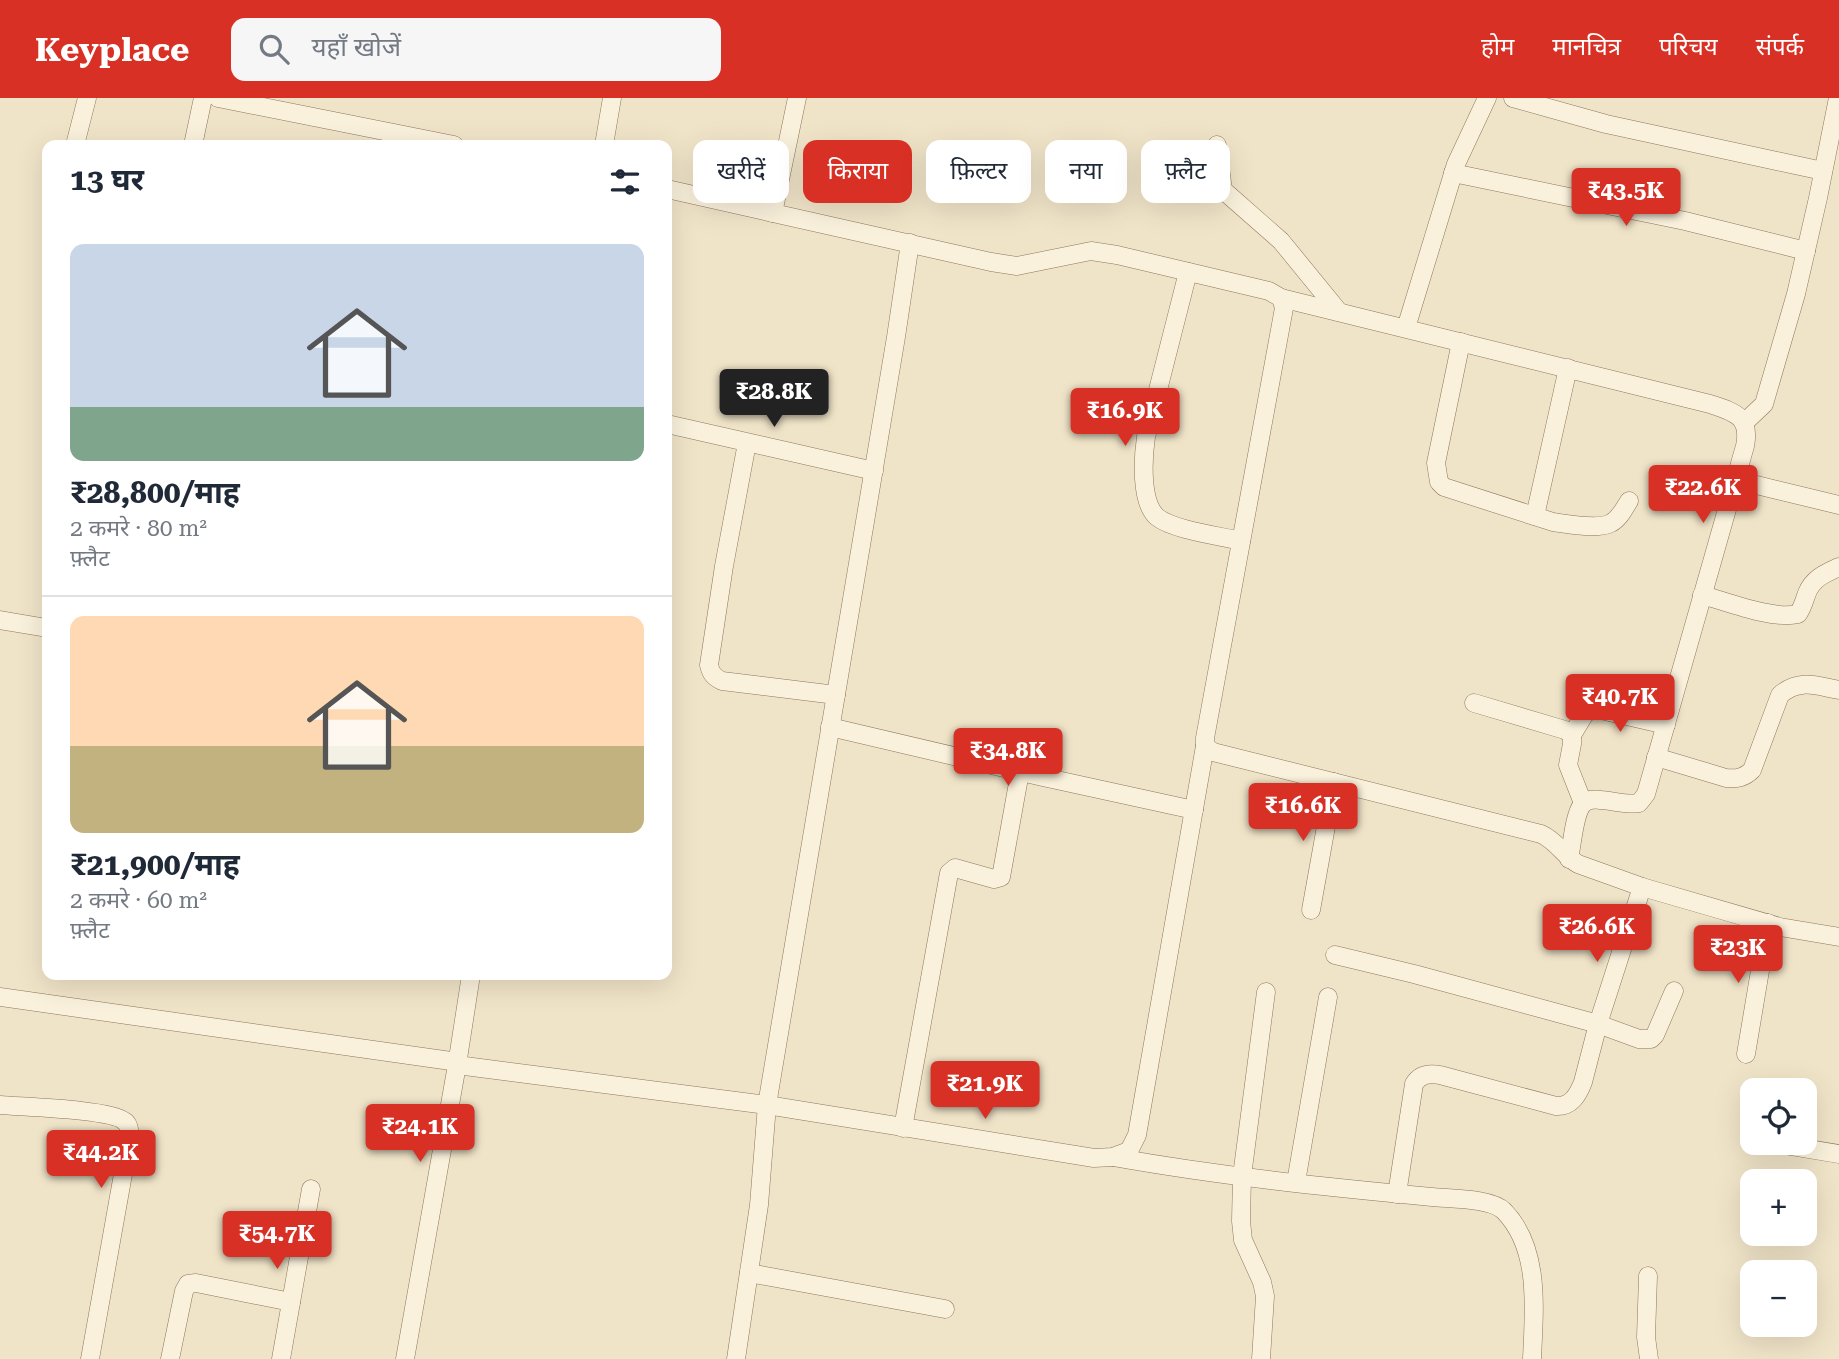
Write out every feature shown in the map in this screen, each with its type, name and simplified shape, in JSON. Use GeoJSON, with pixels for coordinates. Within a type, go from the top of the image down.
{"type":"FeatureCollection","features":[{"type":"Feature","properties":{"kind":"street"},"geometry":{"type":"LineString","coordinates":[[76,140],[87,98]]}},
{"type":"Feature","properties":{"kind":"street"},"geometry":{"type":"LineString","coordinates":[[194,140],[203,98]]}},
{"type":"Feature","properties":{"kind":"street"},"geometry":{"type":"LineString","coordinates":[[218,98],[429,140]]}},
{"type":"Feature","properties":{"kind":"street"},"geometry":{"type":"LineString","coordinates":[[605,140],[612,98]]}},
{"type":"Feature","properties":{"kind":"street"},"geometry":{"type":"LineString","coordinates":[[773,213],[797,98]]}},
{"type":"Feature","properties":{"kind":"street"},"geometry":{"type":"LineString","coordinates":[[1406,328],[1453,173],[1487,98]]}},
{"type":"Feature","properties":{"kind":"street"},"geometry":{"type":"LineString","coordinates":[[1513,98],[1605,124],[1823,171]]}},
{"type":"Feature","properties":{"kind":"street"},"geometry":{"type":"LineString","coordinates":[[1744,423],[1764,404],[1796,294],[1838,98]]}},
{"type":"Feature","properties":{"kind":"street"},"geometry":{"type":"LineString","coordinates":[[1453,173],[1685,221],[1806,251]]}},
{"type":"Feature","properties":{"kind":"street"},"geometry":{"type":"LineString","coordinates":[[672,190],[991,262],[1017,265],[1091,251],[1117,255],[1269,291],[1281,298],[1710,404],[1740,416],[1747,435],[1646,793],[1640,803],[1629,804],[1601,799],[1591,799],[1583,803],[1578,811],[1569,859]]}},
{"type":"Feature","properties":{"kind":"street"},"geometry":{"type":"LineString","coordinates":[[1230,196],[1281,241],[1339,312]]}},
{"type":"Feature","properties":{"kind":"street"},"geometry":{"type":"LineString","coordinates":[[736,1359],[759,1205],[767,1105],[910,243]]}},
{"type":"Feature","properties":{"kind":"street"},"geometry":{"type":"LineString","coordinates":[[1188,272],[1146,437],[1143,457],[1148,498],[1152,511],[1158,518],[1175,526],[1241,541]]}},
{"type":"Feature","properties":{"kind":"street"},"geometry":{"type":"LineString","coordinates":[[1113,1157],[1129,1151],[1137,1135],[1205,738],[1284,308],[1281,298]]}},
{"type":"Feature","properties":{"kind":"street"},"geometry":{"type":"LineString","coordinates":[[1461,342],[1436,463],[1439,482],[1444,487],[1460,494],[1569,524],[1603,526],[1611,523],[1619,517],[1629,501]]}},
{"type":"Feature","properties":{"kind":"street"},"geometry":{"type":"LineString","coordinates":[[1535,516],[1568,368]]}},
{"type":"Feature","properties":{"kind":"street"},"geometry":{"type":"LineString","coordinates":[[672,426],[874,471]]}},
{"type":"Feature","properties":{"kind":"street"},"geometry":{"type":"LineString","coordinates":[[747,443],[724,566],[710,672],[722,681],[836,695]]}},
{"type":"Feature","properties":{"kind":"street"},"geometry":{"type":"LineString","coordinates":[[1735,480],[1839,505]]}},
{"type":"Feature","properties":{"kind":"street"},"geometry":{"type":"LineString","coordinates":[[1702,595],[1770,614],[1789,616],[1798,614],[1803,608],[1813,581],[1839,567]]}},
{"type":"Feature","properties":{"kind":"street"},"geometry":{"type":"LineString","coordinates":[[0,620],[42,627]]}},
{"type":"Feature","properties":{"kind":"street"},"geometry":{"type":"LineString","coordinates":[[1656,757],[1726,778],[1746,776],[1752,771],[1780,695],[1797,684],[1839,690]]}},
{"type":"Feature","properties":{"kind":"street"},"geometry":{"type":"LineString","coordinates":[[1474,703],[1565,730],[1572,735]]}},
{"type":"Feature","properties":{"kind":"street"},"geometry":{"type":"LineString","coordinates":[[1583,803],[1568,765],[1572,735],[1584,715],[1592,708],[1665,725]]}},
{"type":"Feature","properties":{"kind":"street"},"geometry":{"type":"LineString","coordinates":[[830,727],[1194,810]]}},
{"type":"Feature","properties":{"kind":"street"},"geometry":{"type":"LineString","coordinates":[[1205,746],[1213,752],[1541,834],[1551,838],[1569,859],[1578,864],[1642,887],[1769,923],[1839,937]]}},
{"type":"Feature","properties":{"kind":"street"},"geometry":{"type":"LineString","coordinates":[[903,1128],[949,873],[955,868],[994,879],[1001,877],[1020,772]]}},
{"type":"Feature","properties":{"kind":"street"},"geometry":{"type":"LineString","coordinates":[[1311,911],[1334,782]]}},
{"type":"Feature","properties":{"kind":"street"},"geometry":{"type":"LineString","coordinates":[[1397,1194],[1412,1094],[1417,1079],[1425,1075],[1440,1075],[1556,1106],[1564,1107],[1569,1104],[1580,1090],[1642,887]]}},
{"type":"Feature","properties":{"kind":"street"},"geometry":{"type":"LineString","coordinates":[[1746,1054],[1769,923]]}},
{"type":"Feature","properties":{"kind":"street"},"geometry":{"type":"LineString","coordinates":[[1335,955],[1598,1024],[1639,1039],[1651,1039],[1655,1035],[1674,991]]}},
{"type":"Feature","properties":{"kind":"street"},"geometry":{"type":"LineString","coordinates":[[405,1359],[470,980]]}},
{"type":"Feature","properties":{"kind":"street"},"geometry":{"type":"LineString","coordinates":[[1261,1359],[1265,1296],[1243,1240],[1241,1221],[1242,1176],[1266,992]]}},
{"type":"Feature","properties":{"kind":"street"},"geometry":{"type":"LineString","coordinates":[[0,997],[457,1064],[767,1105],[1094,1158],[1113,1157],[1181,1169],[1486,1202],[1502,1208],[1522,1240],[1533,1278],[1535,1296],[1532,1359]]}},
{"type":"Feature","properties":{"kind":"street"},"geometry":{"type":"LineString","coordinates":[[1296,1182],[1328,997]]}},
{"type":"Feature","properties":{"kind":"street"},"geometry":{"type":"LineString","coordinates":[[0,1105],[74,1110],[117,1117],[127,1123],[130,1135],[90,1359]]}},
{"type":"Feature","properties":{"kind":"street"},"geometry":{"type":"LineString","coordinates":[[1817,1150],[1839,1154]]}},
{"type":"Feature","properties":{"kind":"street"},"geometry":{"type":"LineString","coordinates":[[281,1359],[311,1189]]}},
{"type":"Feature","properties":{"kind":"street"},"geometry":{"type":"LineString","coordinates":[[749,1273],[945,1309]]}},
{"type":"Feature","properties":{"kind":"street"},"geometry":{"type":"LineString","coordinates":[[1648,1276],[1646,1337],[1649,1359]]}},
{"type":"Feature","properties":{"kind":"street"},"geometry":{"type":"LineString","coordinates":[[170,1359],[188,1284],[197,1283],[291,1302]]}}]}
